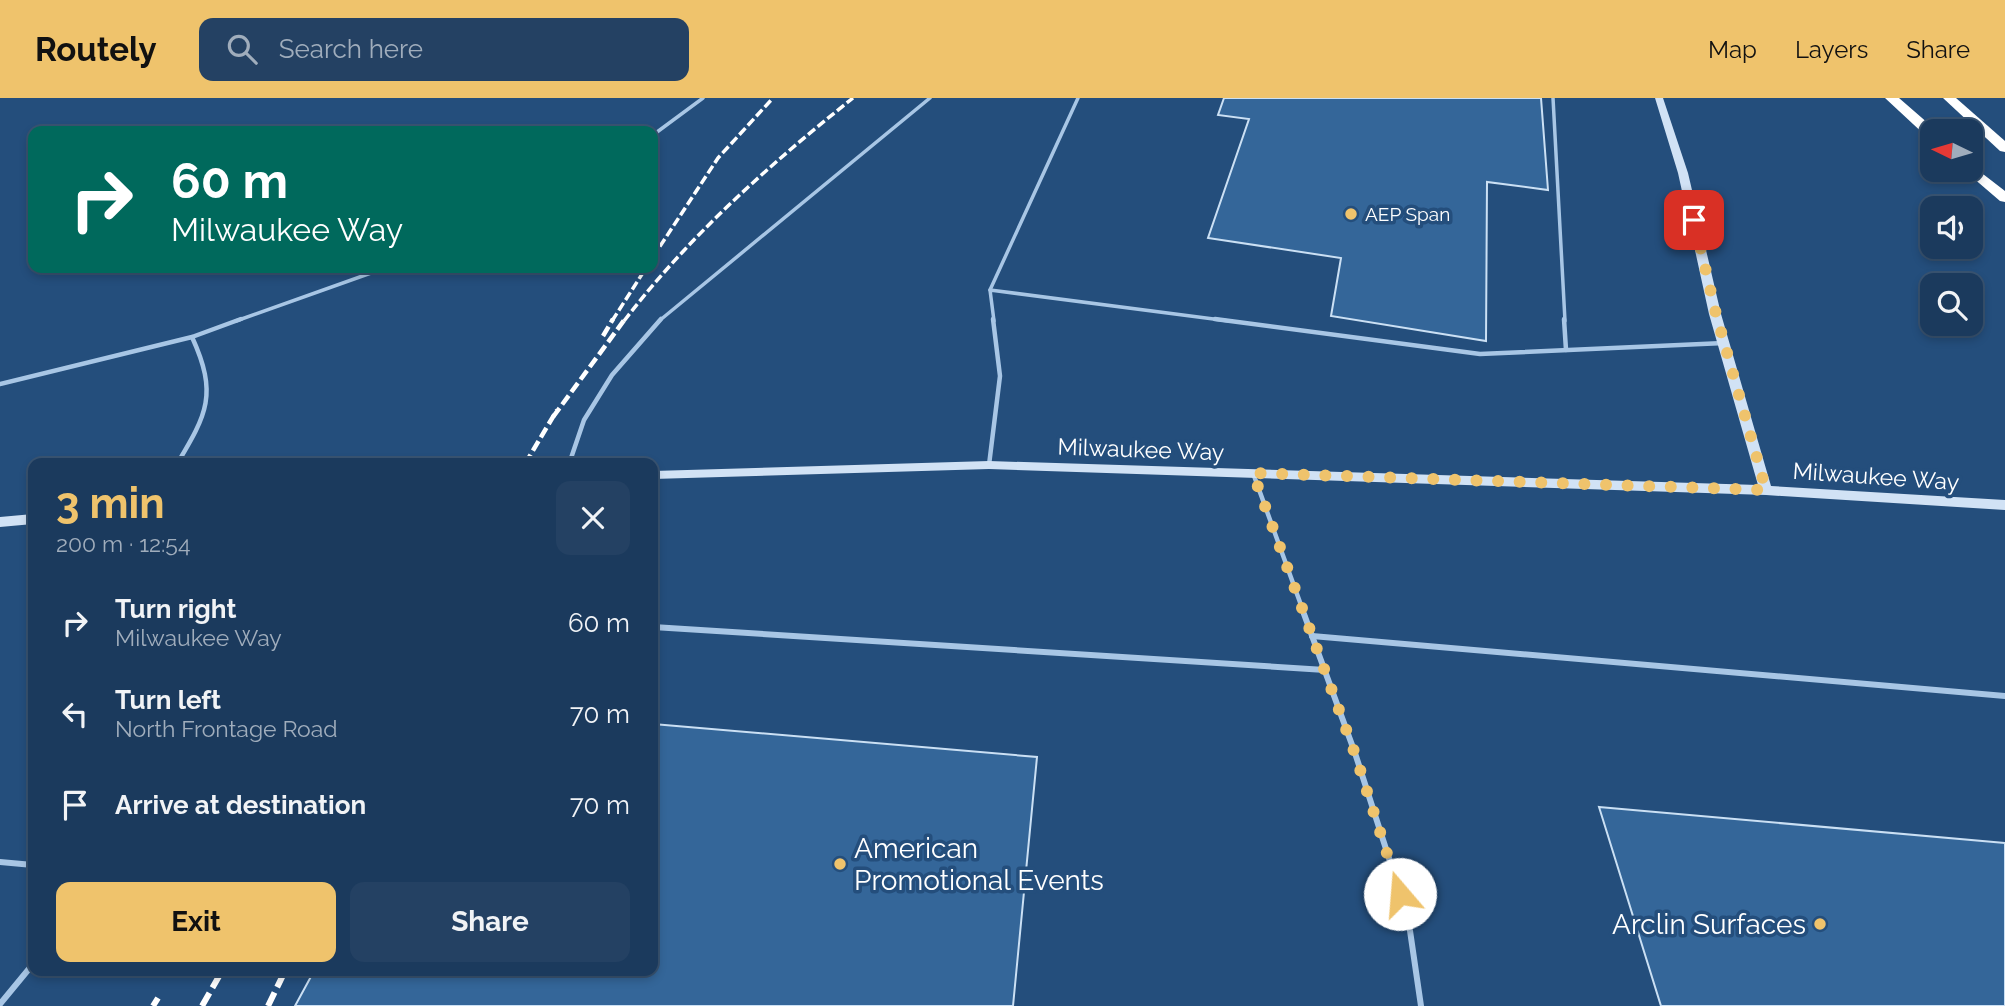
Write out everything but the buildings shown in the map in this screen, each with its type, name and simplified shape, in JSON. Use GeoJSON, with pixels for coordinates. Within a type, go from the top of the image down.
{"type":"FeatureCollection","features":[{"type":"Feature","properties":{"kind":"highway"},"geometry":{"type":"LineString","coordinates":[[1891,98],[1920,123]]}},
{"type":"Feature","properties":{"kind":"highway"},"geometry":{"type":"LineString","coordinates":[[1949,98],[2005,147]]}},
{"type":"Feature","properties":{"kind":"highway"},"geometry":{"type":"LineString","coordinates":[[1957,98],[2005,147]]}},
{"type":"Feature","properties":{"kind":"highway"},"geometry":{"type":"LineString","coordinates":[[1983,179],[2005,198]]}},
{"type":"Feature","properties":{"kind":"street"},"geometry":{"type":"LineString","coordinates":[[1659,98],[1683,173],[1724,343],[1766,490]]}},
{"type":"Feature","properties":{"kind":"street","name":"Milwaukee Way"},"geometry":{"type":"LineString","coordinates":[[658,475],[989,465],[1766,490],[2005,505]]}},
{"type":"Feature","properties":{"kind":"street"},"geometry":{"type":"LineString","coordinates":[[0,522],[28,519]]}},
{"type":"Feature","properties":{"kind":"lane"},"geometry":{"type":"LineString","coordinates":[[658,131],[703,98]]}},
{"type":"Feature","properties":{"kind":"lane"},"geometry":{"type":"LineString","coordinates":[[571,458],[583,420],[612,375],[653,326],[930,98]]}},
{"type":"Feature","properties":{"kind":"lane"},"geometry":{"type":"LineString","coordinates":[[989,465],[1000,376],[990,290],[1078,98]]}},
{"type":"Feature","properties":{"kind":"lane"},"geometry":{"type":"LineString","coordinates":[[1553,98],[1566,350]]}},
{"type":"Feature","properties":{"kind":"lane"},"geometry":{"type":"LineString","coordinates":[[0,384],[192,337],[371,273]]}},
{"type":"Feature","properties":{"kind":"lane"},"geometry":{"type":"LineString","coordinates":[[990,290],[1480,354],[1724,343]]}},
{"type":"Feature","properties":{"kind":"lane"},"geometry":{"type":"LineString","coordinates":[[180,458],[203,419],[207,395],[200,353],[192,337]]}},
{"type":"Feature","properties":{"kind":"lane"},"geometry":{"type":"LineString","coordinates":[[1253,473],[1325,670],[1408,917],[1422,1006]]}},
{"type":"Feature","properties":{"kind":"lane"},"geometry":{"type":"LineString","coordinates":[[658,627],[1325,670]]}},
{"type":"Feature","properties":{"kind":"lane"},"geometry":{"type":"LineString","coordinates":[[1312,636],[2005,696]]}},
{"type":"Feature","properties":{"kind":"lane"},"geometry":{"type":"LineString","coordinates":[[0,862],[28,865]]}},
{"type":"Feature","properties":{"kind":"lane"},"geometry":{"type":"LineString","coordinates":[[0,1004],[28,970]]}},
{"type":"Feature","properties":{"kind":"railway"},"geometry":{"type":"LineString","coordinates":[[658,249],[718,158],[773,98]]}},
{"type":"Feature","properties":{"kind":"railway"},"geometry":{"type":"LineString","coordinates":[[624,321],[675,260],[731,203],[853,98]]}},
{"type":"Feature","properties":{"kind":"railway"},"geometry":{"type":"LineString","coordinates":[[612,321],[643,273]]}},
{"type":"Feature","properties":{"kind":"railway"},"geometry":{"type":"LineString","coordinates":[[603,336],[613,319]]}},
{"type":"Feature","properties":{"kind":"railway"},"geometry":{"type":"LineString","coordinates":[[553,417],[625,319]]}},
{"type":"Feature","properties":{"kind":"railway"},"geometry":{"type":"LineString","coordinates":[[529,458],[557,410]]}},
{"type":"Feature","properties":{"kind":"railway"},"geometry":{"type":"LineString","coordinates":[[202,1006],[219,976]]}},
{"type":"Feature","properties":{"kind":"railway"},"geometry":{"type":"LineString","coordinates":[[268,1006],[283,976]]}},
{"type":"Feature","properties":{"kind":"railway"},"geometry":{"type":"LineString","coordinates":[[153,1006],[158,998]]}},
{"type":"Feature","properties":{"kind":"place","name":"AEP Span"},"geometry":{"type":"Point","coordinates":[1351,214]}},
{"type":"Feature","properties":{"kind":"place","name":"American Promotional Events"},"geometry":{"type":"Point","coordinates":[840,864]}},
{"type":"Feature","properties":{"kind":"place","name":"Arclin Surfaces"},"geometry":{"type":"Point","coordinates":[1820,924]}},
{"type":"Feature","properties":{"kind":"route"},"geometry":{"type":"LineString","coordinates":[[1400,894],[1355,754],[1253,473],[1766,490],[1716,314],[1694,220]]}}]}
